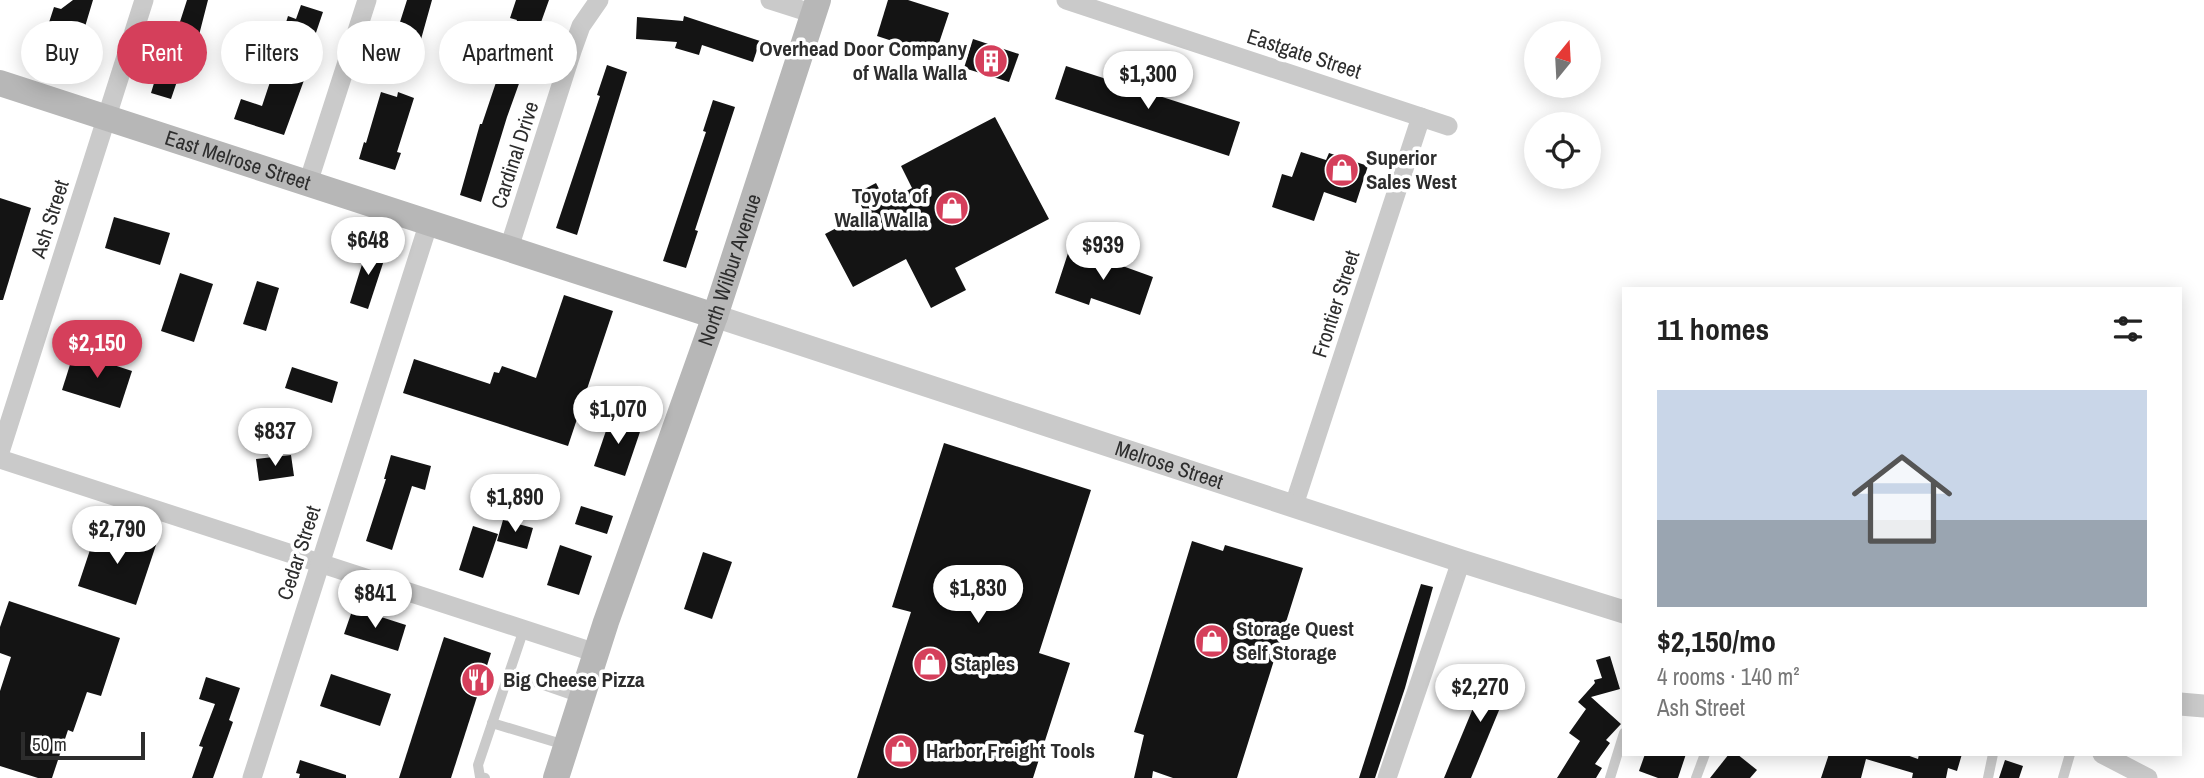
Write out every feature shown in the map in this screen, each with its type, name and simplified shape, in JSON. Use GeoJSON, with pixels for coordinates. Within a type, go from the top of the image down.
{"type":"FeatureCollection","features":[{"type":"Feature","properties":{"kind":"main road","name":"North Wilbur Avenue"},"geometry":{"type":"LineString","coordinates":[[556,778],[596,653],[715,316],[816,7]]}},
{"type":"Feature","properties":{"kind":"main road","name":"East Melrose Street"},"geometry":{"type":"LineString","coordinates":[[0,83],[715,316]]}},
{"type":"Feature","properties":{"kind":"street","name":"Ash Street"},"geometry":{"type":"LineString","coordinates":[[0,452],[144,0]]}},
{"type":"Feature","properties":{"kind":"street"},"geometry":{"type":"LineString","coordinates":[[308,183],[367,0]]}},
{"type":"Feature","properties":{"kind":"street","name":"Cardinal Drive"},"geometry":{"type":"LineString","coordinates":[[509,248],[581,26],[599,0]]}},
{"type":"Feature","properties":{"kind":"street"},"geometry":{"type":"LineString","coordinates":[[770,0],[816,7]]}},
{"type":"Feature","properties":{"kind":"street","name":"Eastgate Street"},"geometry":{"type":"LineString","coordinates":[[1066,0],[1448,125]]}},
{"type":"Feature","properties":{"kind":"street","name":"Frontier Street"},"geometry":{"type":"LineString","coordinates":[[1294,505],[1421,117]]}},
{"type":"Feature","properties":{"kind":"street","name":"Cedar Street"},"geometry":{"type":"LineString","coordinates":[[251,778],[429,222]]}},
{"type":"Feature","properties":{"kind":"street","name":"Melrose Street"},"geometry":{"type":"LineString","coordinates":[[715,316],[1622,611]]}},
{"type":"Feature","properties":{"kind":"street"},"geometry":{"type":"LineString","coordinates":[[0,459],[596,653]]}},
{"type":"Feature","properties":{"kind":"street"},"geometry":{"type":"LineString","coordinates":[[1387,778],[1461,561]]}},
{"type":"Feature","properties":{"kind":"street"},"geometry":{"type":"LineString","coordinates":[[2182,704],[2204,706]]}},
{"type":"Feature","properties":{"kind":"street"},"geometry":{"type":"LineString","coordinates":[[2105,756],[2139,776]]}},
{"type":"Feature","properties":{"kind":"lane"},"geometry":{"type":"LineString","coordinates":[[485,778],[480,776],[478,765],[524,629]]}},
{"type":"Feature","properties":{"kind":"lane"},"geometry":{"type":"LineString","coordinates":[[509,673],[581,698]]}},
{"type":"Feature","properties":{"kind":"lane"},"geometry":{"type":"LineString","coordinates":[[492,723],[566,746]]}},
{"type":"Feature","properties":{"kind":"lane"},"geometry":{"type":"LineString","coordinates":[[1610,778],[1622,739]]}},
{"type":"Feature","properties":{"kind":"lane"},"geometry":{"type":"LineString","coordinates":[[1696,778],[1704,756]]}},
{"type":"Feature","properties":{"kind":"lane"},"geometry":{"type":"LineString","coordinates":[[1988,778],[1993,756]]}},
{"type":"Feature","properties":{"kind":"lane"},"geometry":{"type":"LineString","coordinates":[[2063,778],[2069,756]]}},
{"type":"Feature","properties":{"kind":"building"},"geometry":{"type":"Polygon","coordinates":[[[73,0],[93,0],[87,21],[49,21],[54,7],[61,9],[73,0]]]}},
{"type":"Feature","properties":{"kind":"building"},"geometry":{"type":"Polygon","coordinates":[[[187,0],[208,0],[203,21],[180,21],[187,0]]]}},
{"type":"Feature","properties":{"kind":"building"},"geometry":{"type":"Polygon","coordinates":[[[407,0],[432,0],[425,25],[425,21],[400,21],[407,0]]]}},
{"type":"Feature","properties":{"kind":"building"},"geometry":{"type":"Polygon","coordinates":[[[516,0],[549,0],[541,21],[517,21],[510,18],[516,0]]]}},
{"type":"Feature","properties":{"kind":"building"},"geometry":{"type":"Polygon","coordinates":[[[888,0],[908,0],[949,13],[935,55],[877,36],[888,0]]]}},
{"type":"Feature","properties":{"kind":"building"},"geometry":{"type":"Polygon","coordinates":[[[301,5],[323,12],[320,21],[286,21],[288,16],[296,19],[301,5]]]}},
{"type":"Feature","properties":{"kind":"building"},"geometry":{"type":"Polygon","coordinates":[[[684,16],[760,41],[753,62],[702,45],[699,55],[675,48],[677,42],[636,39],[637,17],[683,21],[684,16]]]}},
{"type":"Feature","properties":{"kind":"building","name":"Overhead Door Company of Walla Walla"},"geometry":{"type":"Polygon","coordinates":[[[973,39],[1019,54],[1009,82],[964,68],[973,39]]]}},
{"type":"Feature","properties":{"kind":"building"},"geometry":{"type":"Polygon","coordinates":[[[607,65],[627,72],[577,235],[556,228],[600,96],[597,95],[607,65]]]}},
{"type":"Feature","properties":{"kind":"building"},"geometry":{"type":"Polygon","coordinates":[[[1066,66],[1240,122],[1229,156],[1055,99],[1066,66]]]}},
{"type":"Feature","properties":{"kind":"building"},"geometry":{"type":"Polygon","coordinates":[[[154,84],[176,84],[171,99],[151,93],[154,84]]]}},
{"type":"Feature","properties":{"kind":"building"},"geometry":{"type":"Polygon","coordinates":[[[269,84],[303,84],[284,135],[234,119],[241,99],[262,106],[269,84]]]}},
{"type":"Feature","properties":{"kind":"building"},"geometry":{"type":"Polygon","coordinates":[[[495,84],[519,84],[481,202],[460,195],[495,84]]]}},
{"type":"Feature","properties":{"kind":"building"},"geometry":{"type":"Polygon","coordinates":[[[381,92],[397,97],[398,92],[414,98],[397,152],[401,153],[395,170],[359,159],[381,92]]]}},
{"type":"Feature","properties":{"kind":"building"},"geometry":{"type":"Polygon","coordinates":[[[713,100],[735,107],[695,230],[698,231],[686,268],[663,261],[706,132],[703,131],[713,100]]]}},
{"type":"Feature","properties":{"kind":"building","name":"Toyota of Walla Walla"},"geometry":{"type":"Polygon","coordinates":[[[995,117],[1049,219],[955,268],[966,290],[931,308],[906,259],[853,287],[825,234],[865,213],[855,194],[876,183],[886,202],[912,188],[901,166],[995,117]]]}},
{"type":"Feature","properties":{"kind":"building"},"geometry":{"type":"Polygon","coordinates":[[[1301,152],[1326,160],[1329,153],[1368,166],[1356,203],[1324,192],[1314,221],[1272,207],[1282,174],[1292,177],[1301,152]]]}},
{"type":"Feature","properties":{"kind":"building"},"geometry":{"type":"Polygon","coordinates":[[[0,198],[31,208],[3,300],[0,300],[0,198]]]}},
{"type":"Feature","properties":{"kind":"building"},"geometry":{"type":"Polygon","coordinates":[[[114,217],[170,233],[160,265],[105,248],[114,217]]]}},
{"type":"Feature","properties":{"kind":"building"},"geometry":{"type":"Polygon","coordinates":[[[368,245],[387,251],[368,309],[350,303],[368,245]]]}},
{"type":"Feature","properties":{"kind":"building"},"geometry":{"type":"Polygon","coordinates":[[[1070,247],[1153,277],[1140,315],[1091,298],[1089,305],[1055,293],[1070,247]]]}},
{"type":"Feature","properties":{"kind":"building"},"geometry":{"type":"Polygon","coordinates":[[[180,273],[213,284],[194,342],[161,331],[180,273]]]}},
{"type":"Feature","properties":{"kind":"building"},"geometry":{"type":"Polygon","coordinates":[[[257,281],[279,288],[266,331],[243,324],[257,281]]]}},
{"type":"Feature","properties":{"kind":"building"},"geometry":{"type":"Polygon","coordinates":[[[564,295],[613,311],[568,446],[403,393],[414,359],[490,384],[494,372],[499,373],[502,366],[536,378],[564,295]]]}},
{"type":"Feature","properties":{"kind":"building"},"geometry":{"type":"Polygon","coordinates":[[[74,352],[132,371],[120,408],[62,390],[74,352]]]}},
{"type":"Feature","properties":{"kind":"building"},"geometry":{"type":"Polygon","coordinates":[[[292,367],[338,382],[332,403],[285,388],[292,367]]]}},
{"type":"Feature","properties":{"kind":"building"},"geometry":{"type":"Polygon","coordinates":[[[611,416],[642,426],[625,476],[594,466],[611,416]]]}},
{"type":"Feature","properties":{"kind":"building"},"geometry":{"type":"Polygon","coordinates":[[[944,443],[1091,490],[1039,653],[1070,663],[1033,778],[857,778],[911,612],[892,607],[944,443]]]}},
{"type":"Feature","properties":{"kind":"building"},"geometry":{"type":"Polygon","coordinates":[[[291,455],[294,476],[259,481],[256,459],[291,455]]]}},
{"type":"Feature","properties":{"kind":"building"},"geometry":{"type":"Polygon","coordinates":[[[391,455],[431,466],[425,490],[412,486],[392,550],[366,541],[391,455]]]}},
{"type":"Feature","properties":{"kind":"building"},"geometry":{"type":"Polygon","coordinates":[[[581,506],[613,516],[607,534],[575,524],[581,506]]]}},
{"type":"Feature","properties":{"kind":"building"},"geometry":{"type":"Polygon","coordinates":[[[503,520],[533,528],[527,549],[497,541],[503,520]]]}},
{"type":"Feature","properties":{"kind":"building"},"geometry":{"type":"Polygon","coordinates":[[[98,526],[156,545],[136,605],[78,586],[98,526]]]}},
{"type":"Feature","properties":{"kind":"building"},"geometry":{"type":"Polygon","coordinates":[[[473,526],[498,534],[483,578],[459,570],[473,526]]]}},
{"type":"Feature","properties":{"kind":"building"},"geometry":{"type":"Polygon","coordinates":[[[1192,541],[1223,551],[1225,545],[1303,568],[1237,778],[1173,778],[1153,771],[1152,778],[1134,778],[1144,735],[1134,732],[1192,541]]]}},
{"type":"Feature","properties":{"kind":"building"},"geometry":{"type":"Polygon","coordinates":[[[560,545],[592,556],[579,595],[547,585],[560,545]]]}},
{"type":"Feature","properties":{"kind":"building"},"geometry":{"type":"Polygon","coordinates":[[[703,552],[732,562],[712,619],[684,609],[703,552]]]}},
{"type":"Feature","properties":{"kind":"building","name":"Storage Quest Self Storage"},"geometry":{"type":"Polygon","coordinates":[[[1421,584],[1433,587],[1405,688],[1375,778],[1359,778],[1421,584]]]}},
{"type":"Feature","properties":{"kind":"building"},"geometry":{"type":"Polygon","coordinates":[[[9,601],[120,638],[101,696],[87,692],[73,732],[68,730],[52,778],[38,778],[0,766],[0,691],[11,657],[0,653],[0,627],[9,601]]]}},
{"type":"Feature","properties":{"kind":"building"},"geometry":{"type":"Polygon","coordinates":[[[353,608],[406,625],[398,651],[344,634],[353,608]]]}},
{"type":"Feature","properties":{"kind":"building"},"geometry":{"type":"Polygon","coordinates":[[[444,637],[491,653],[451,778],[399,778],[444,637]]]}},
{"type":"Feature","properties":{"kind":"building"},"geometry":{"type":"Polygon","coordinates":[[[1610,656],[1620,689],[1591,697],[1621,724],[1606,740],[1610,743],[1595,764],[1602,768],[1596,778],[1557,778],[1580,741],[1569,733],[1586,709],[1578,702],[1595,683],[1594,680],[1602,678],[1596,660],[1610,656]]]}},
{"type":"Feature","properties":{"kind":"building"},"geometry":{"type":"Polygon","coordinates":[[[1491,665],[1514,674],[1471,778],[1444,778],[1491,665]]]}},
{"type":"Feature","properties":{"kind":"building"},"geometry":{"type":"Polygon","coordinates":[[[331,674],[391,694],[380,726],[320,706],[331,674]]]}},
{"type":"Feature","properties":{"kind":"building"},"geometry":{"type":"Polygon","coordinates":[[[206,677],[240,688],[229,720],[233,722],[213,778],[192,778],[203,747],[199,746],[215,704],[199,699],[206,677]]]}},
{"type":"Feature","properties":{"kind":"building"},"geometry":{"type":"Polygon","coordinates":[[[1644,756],[1685,756],[1678,778],[1658,778],[1639,771],[1644,756]]]}},
{"type":"Feature","properties":{"kind":"building"},"geometry":{"type":"Polygon","coordinates":[[[1727,756],[1740,756],[1757,770],[1750,778],[1710,778],[1727,756]]]}},
{"type":"Feature","properties":{"kind":"building"},"geometry":{"type":"Polygon","coordinates":[[[1828,756],[1910,756],[1918,759],[1919,756],[1961,756],[1957,771],[1948,768],[1946,778],[1912,778],[1913,773],[1866,759],[1861,778],[1821,778],[1828,756]]]}},
{"type":"Feature","properties":{"kind":"building"},"geometry":{"type":"Polygon","coordinates":[[[300,760],[346,775],[346,778],[299,778],[300,774],[296,773],[300,760]]]}},
{"type":"Feature","properties":{"kind":"building"},"geometry":{"type":"Polygon","coordinates":[[[2005,760],[2023,766],[2019,778],[1999,778],[2005,760]]]}},
{"type":"Feature","properties":{"kind":"place","name":"Overhead Door Company of Walla Walla"},"geometry":{"type":"Point","coordinates":[991,61]}},
{"type":"Feature","properties":{"kind":"place","name":"Superior Sales West"},"geometry":{"type":"Point","coordinates":[1342,170]}},
{"type":"Feature","properties":{"kind":"place","name":"Toyota of Walla Walla"},"geometry":{"type":"Point","coordinates":[952,208]}},
{"type":"Feature","properties":{"kind":"place","name":"Storage Quest Self Storage"},"geometry":{"type":"Point","coordinates":[1212,641]}},
{"type":"Feature","properties":{"kind":"place","name":"Staples"},"geometry":{"type":"Point","coordinates":[930,664]}},
{"type":"Feature","properties":{"kind":"place","name":"Big Cheese Pizza"},"geometry":{"type":"Point","coordinates":[478,680]}},
{"type":"Feature","properties":{"kind":"place","name":"Harbor Freight Tools"},"geometry":{"type":"Point","coordinates":[901,751]}}]}
